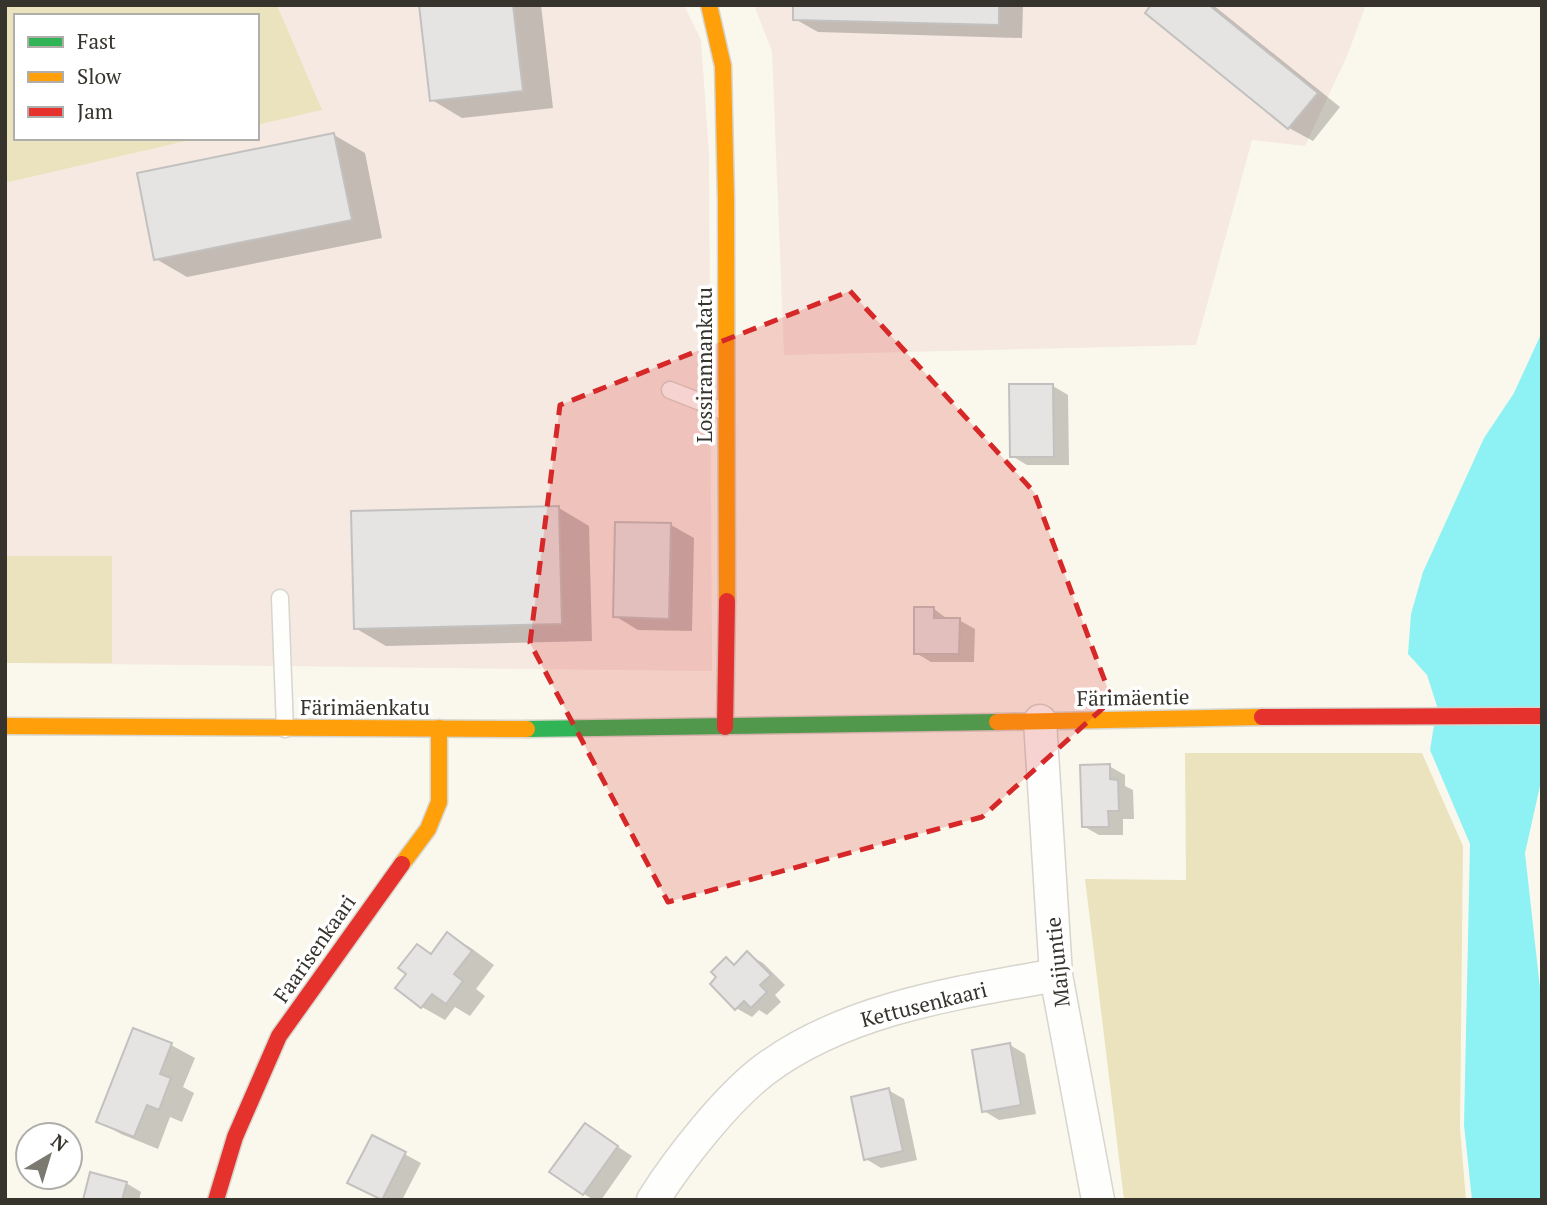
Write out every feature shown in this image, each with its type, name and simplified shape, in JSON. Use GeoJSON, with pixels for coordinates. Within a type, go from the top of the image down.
{"type":"FeatureCollection","features":[{"type":"Feature","properties":{"kind":"street","name":"Lossirannankatu"},"geometry":{"type":"LineString","coordinates":[[709,5],[723,66],[726,200],[725,727]]}},
{"type":"Feature","properties":{"kind":"street","name":"Färimäentie"},"geometry":{"type":"LineString","coordinates":[[725,727],[1403,714],[1542,716]]}},
{"type":"Feature","properties":{"kind":"street","name":"Maijuntie"},"geometry":{"type":"LineString","coordinates":[[1040,721],[1056,975],[1098,1200]]}},
{"type":"Feature","properties":{"kind":"street","name":"Färimäenkatu"},"geometry":{"type":"LineString","coordinates":[[5,726],[285,729],[725,727]]}},
{"type":"Feature","properties":{"kind":"street","name":"Faarisenkaari"},"geometry":{"type":"LineString","coordinates":[[216,1200],[235,1137],[279,1036],[389,880],[428,830],[439,802],[439,728]]}},
{"type":"Feature","properties":{"kind":"street","name":"Kettusenkaari"},"geometry":{"type":"LineString","coordinates":[[653,1200],[729,1102],[764,1070],[808,1043],[860,1019],[940,998],[1056,975]]}},
{"type":"Feature","properties":{"kind":"lane"},"geometry":{"type":"LineString","coordinates":[[670,390],[726,412]]}},
{"type":"Feature","properties":{"kind":"lane"},"geometry":{"type":"LineString","coordinates":[[280,598],[285,729]]}},
{"type":"Feature","properties":{"kind":"highlighted area"},"geometry":{"type":"Polygon","coordinates":[[[850,291],[1034,492],[1112,700],[982,817],[668,902],[530,643],[560,405],[850,291]]]}},
{"type":"Feature","properties":{"kind":"shaded area"},"geometry":{"type":"Polygon","coordinates":[[[5,5],[277,5],[322,110],[259,125],[259,14],[14,14],[14,140],[190,140],[5,183],[5,5]]]}},
{"type":"Feature","properties":{"kind":"shaded area"},"geometry":{"type":"Polygon","coordinates":[[[277,5],[684,5],[701,40],[709,153],[712,671],[5,663],[5,183],[190,140],[259,140],[259,125],[321,110],[277,5]]]}},
{"type":"Feature","properties":{"kind":"shaded area"},"geometry":{"type":"Polygon","coordinates":[[[754,5],[1366,5],[1347,56],[1305,146],[1252,140],[1196,345],[784,355],[772,51],[754,5]]]}},
{"type":"Feature","properties":{"kind":"shaded area"},"geometry":{"type":"Polygon","coordinates":[[[5,556],[112,556],[112,663],[5,663],[5,556]]]}},
{"type":"Feature","properties":{"kind":"shaded area"},"geometry":{"type":"Polygon","coordinates":[[[1185,753],[1422,753],[1463,846],[1460,1128],[1466,1200],[1124,1200],[1085,879],[1186,880],[1185,753]]]}},
{"type":"Feature","properties":{"kind":"water"},"geometry":{"type":"Polygon","coordinates":[[[1542,332],[1542,777],[1525,853],[1542,1006],[1542,1200],[1472,1200],[1464,1125],[1470,844],[1430,750],[1437,706],[1427,675],[1408,654],[1411,614],[1423,572],[1484,438],[1514,393],[1542,332]]]}},
{"type":"Feature","properties":{"kind":"building"},"geometry":{"type":"Polygon","coordinates":[[[419,5],[513,5],[523,91],[430,101],[419,5]]]}},
{"type":"Feature","properties":{"kind":"building"},"geometry":{"type":"Polygon","coordinates":[[[793,5],[999,5],[999,25],[793,20],[793,5]]]}},
{"type":"Feature","properties":{"kind":"building"},"geometry":{"type":"Polygon","coordinates":[[[1151,5],[1209,5],[1318,93],[1288,129],[1145,13],[1151,5]]]}},
{"type":"Feature","properties":{"kind":"building"},"geometry":{"type":"Polygon","coordinates":[[[334,133],[352,220],[154,260],[137,173],[334,133]]]}},
{"type":"Feature","properties":{"kind":"building"},"geometry":{"type":"Polygon","coordinates":[[[1009,384],[1053,384],[1054,457],[1010,457],[1009,384]]]}},
{"type":"Feature","properties":{"kind":"building"},"geometry":{"type":"Polygon","coordinates":[[[559,506],[562,624],[354,629],[351,511],[559,506]]]}},
{"type":"Feature","properties":{"kind":"building"},"geometry":{"type":"Polygon","coordinates":[[[615,522],[671,523],[669,619],[613,617],[615,522]]]}},
{"type":"Feature","properties":{"kind":"building"},"geometry":{"type":"Polygon","coordinates":[[[914,607],[934,607],[934,618],[960,618],[959,654],[914,654],[914,607]]]}},
{"type":"Feature","properties":{"kind":"building"},"geometry":{"type":"Polygon","coordinates":[[[1110,764],[1110,779],[1118,780],[1119,811],[1108,811],[1109,827],[1082,827],[1080,765],[1110,764]]]}},
{"type":"Feature","properties":{"kind":"building"},"geometry":{"type":"Polygon","coordinates":[[[447,932],[472,951],[454,974],[463,981],[446,1004],[432,994],[421,1008],[395,988],[406,974],[398,968],[417,944],[431,954],[447,932]]]}},
{"type":"Feature","properties":{"kind":"building"},"geometry":{"type":"Polygon","coordinates":[[[747,951],[771,975],[760,985],[767,992],[751,1008],[744,1001],[735,1010],[710,984],[716,977],[711,972],[726,957],[734,965],[747,951]]]}},
{"type":"Feature","properties":{"kind":"building"},"geometry":{"type":"Polygon","coordinates":[[[133,1028],[172,1043],[160,1074],[171,1078],[159,1110],[147,1105],[134,1137],[96,1122],[133,1028]]]}},
{"type":"Feature","properties":{"kind":"building"},"geometry":{"type":"Polygon","coordinates":[[[1010,1043],[1021,1105],[982,1112],[972,1050],[1010,1043]]]}},
{"type":"Feature","properties":{"kind":"building"},"geometry":{"type":"Polygon","coordinates":[[[889,1088],[903,1151],[864,1160],[851,1097],[889,1088]]]}},
{"type":"Feature","properties":{"kind":"building"},"geometry":{"type":"Polygon","coordinates":[[[585,1123],[618,1146],[583,1195],[549,1172],[585,1123]]]}},
{"type":"Feature","properties":{"kind":"building"},"geometry":{"type":"Polygon","coordinates":[[[372,1135],[406,1152],[382,1200],[347,1183],[372,1135]]]}},
{"type":"Feature","properties":{"kind":"building"},"geometry":{"type":"Polygon","coordinates":[[[90,1172],[127,1182],[122,1200],[83,1200],[90,1172]]]}},
{"type":"Feature","properties":{"kind":"traffic: fast"},"geometry":{"type":"LineString","coordinates":[[527,729],[997,722]]}},
{"type":"Feature","properties":{"kind":"traffic: slow"},"geometry":{"type":"LineString","coordinates":[[709,5],[723,66],[727,601]]}},
{"type":"Feature","properties":{"kind":"traffic: slow"},"geometry":{"type":"LineString","coordinates":[[997,722],[1262,717]]}},
{"type":"Feature","properties":{"kind":"traffic: slow"},"geometry":{"type":"LineString","coordinates":[[5,726],[527,729]]}},
{"type":"Feature","properties":{"kind":"traffic: slow"},"geometry":{"type":"LineString","coordinates":[[402,864],[428,829],[439,802],[439,728]]}},
{"type":"Feature","properties":{"kind":"traffic: jam"},"geometry":{"type":"LineString","coordinates":[[725,727],[727,601]]}},
{"type":"Feature","properties":{"kind":"traffic: jam"},"geometry":{"type":"LineString","coordinates":[[1262,717],[1542,716]]}},
{"type":"Feature","properties":{"kind":"traffic: jam"},"geometry":{"type":"LineString","coordinates":[[216,1200],[235,1137],[279,1036],[402,864]]}}]}
